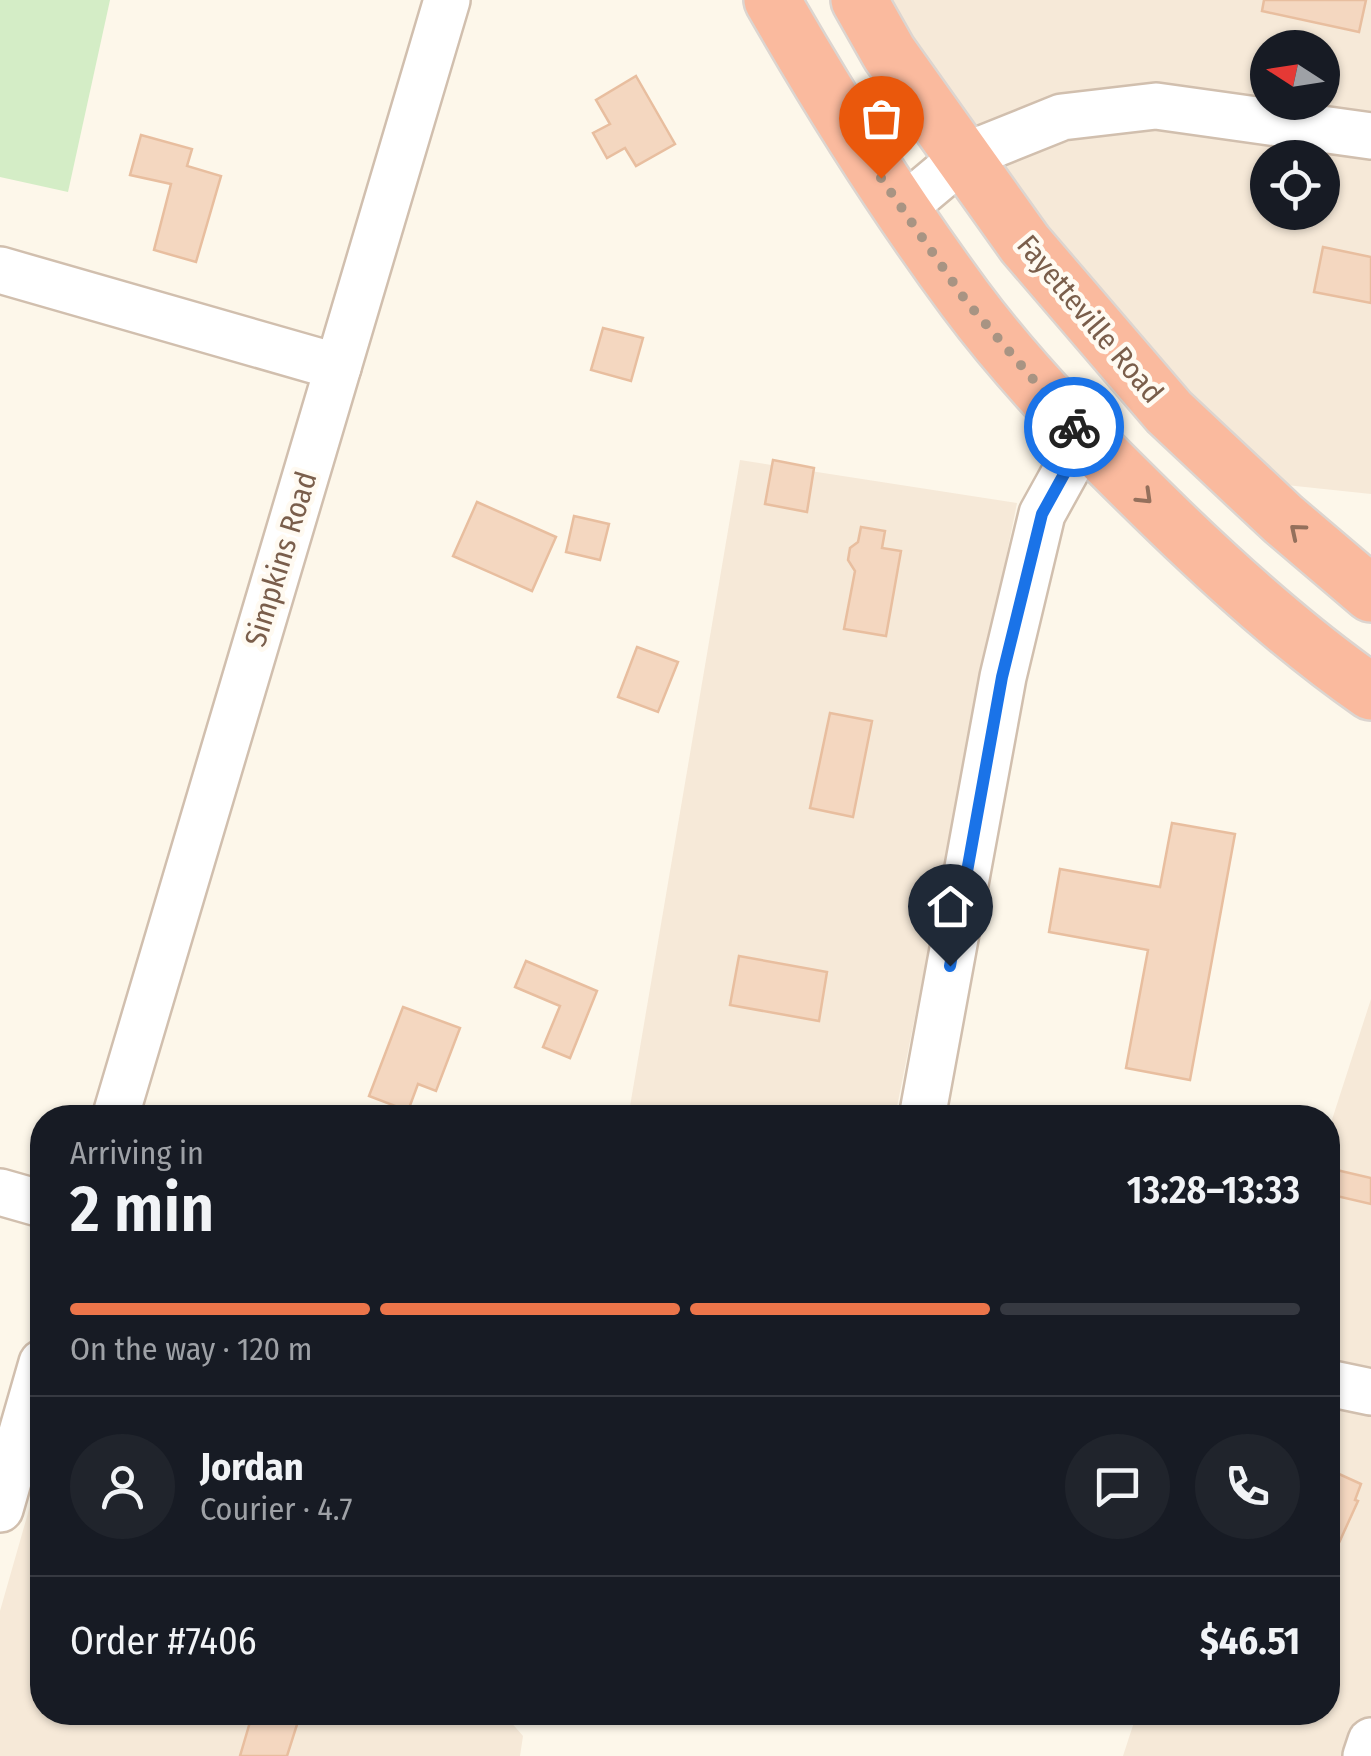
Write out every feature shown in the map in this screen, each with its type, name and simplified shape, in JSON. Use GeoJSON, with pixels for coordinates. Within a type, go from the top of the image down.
{"type":"FeatureCollection","features":[{"type":"Feature","properties":{"kind":"highway"},"geometry":{"type":"LineString","coordinates":[[772,0],[838,115],[966,301],[1084,438],[1208,559],[1336,668],[1371,692]]}},
{"type":"Feature","properties":{"kind":"highway","name":"Fayetteville Road"},"geometry":{"type":"LineString","coordinates":[[859,0],[889,53],[1025,244],[1169,412],[1283,520],[1371,594]]}},
{"type":"Feature","properties":{"kind":"street","name":"Simpkins Road"},"geometry":{"type":"LineString","coordinates":[[118,1105],[447,0]]}},
{"type":"Feature","properties":{"kind":"street"},"geometry":{"type":"LineString","coordinates":[[902,209],[965,157],[1062,117],[1156,106],[1371,136]]}},
{"type":"Feature","properties":{"kind":"street"},"geometry":{"type":"LineString","coordinates":[[0,270],[338,366]]}},
{"type":"Feature","properties":{"kind":"street"},"geometry":{"type":"LineString","coordinates":[[924,1105],[1002,677],[1042,514],[1084,438]]}},
{"type":"Feature","properties":{"kind":"street"},"geometry":{"type":"LineString","coordinates":[[0,1192],[30,1201]]}},
{"type":"Feature","properties":{"kind":"street"},"geometry":{"type":"LineString","coordinates":[[1340,1386],[1371,1392]]}},
{"type":"Feature","properties":{"kind":"street"},"geometry":{"type":"LineString","coordinates":[[0,1509],[30,1405]]}},
{"type":"Feature","properties":{"kind":"street"},"geometry":{"type":"LineString","coordinates":[[1366,1756],[1371,1740]]}},
{"type":"Feature","properties":{"kind":"shaded area"},"geometry":{"type":"Polygon","coordinates":[[[881,0],[1371,0],[1371,494],[1286,485],[1152,361],[1041,233],[881,0]]]}},
{"type":"Feature","properties":{"kind":"shaded area"},"geometry":{"type":"Polygon","coordinates":[[[740,460],[1017,503],[897,1105],[630,1105],[740,460]]]}},
{"type":"Feature","properties":{"kind":"shaded area"},"geometry":{"type":"Polygon","coordinates":[[[1371,999],[1371,1756],[1123,1756],[1133,1725],[1340,1725],[1340,1105],[1337,1105],[1371,999]]]}},
{"type":"Feature","properties":{"kind":"shaded area"},"geometry":{"type":"Polygon","coordinates":[[[30,1506],[30,1725],[513,1725],[523,1736],[520,1756],[0,1756],[0,1611],[30,1506]]]}},
{"type":"Feature","properties":{"kind":"green space"},"geometry":{"type":"Polygon","coordinates":[[[0,0],[110,0],[68,192],[0,177],[0,0]]]}},
{"type":"Feature","properties":{"kind":"building"},"geometry":{"type":"Polygon","coordinates":[[[1264,0],[1366,0],[1359,32],[1262,11],[1264,0]]]}},
{"type":"Feature","properties":{"kind":"building"},"geometry":{"type":"Polygon","coordinates":[[[636,76],[675,144],[636,166],[625,148],[607,158],[593,133],[610,124],[596,100],[636,76]]]}},
{"type":"Feature","properties":{"kind":"building"},"geometry":{"type":"Polygon","coordinates":[[[141,135],[192,149],[187,166],[221,176],[196,262],[154,250],[171,184],[130,175],[141,135]]]}},
{"type":"Feature","properties":{"kind":"building"},"geometry":{"type":"Polygon","coordinates":[[[1323,247],[1371,257],[1371,303],[1314,292],[1323,247]]]}},
{"type":"Feature","properties":{"kind":"building"},"geometry":{"type":"Polygon","coordinates":[[[603,328],[643,338],[631,381],[591,370],[603,328]]]}},
{"type":"Feature","properties":{"kind":"building"},"geometry":{"type":"Polygon","coordinates":[[[773,460],[814,468],[807,512],[765,504],[773,460]]]}},
{"type":"Feature","properties":{"kind":"building"},"geometry":{"type":"Polygon","coordinates":[[[477,502],[556,537],[532,591],[453,556],[477,502]]]}},
{"type":"Feature","properties":{"kind":"building"},"geometry":{"type":"Polygon","coordinates":[[[574,516],[609,524],[600,560],[566,552],[574,516]]]}},
{"type":"Feature","properties":{"kind":"building"},"geometry":{"type":"Polygon","coordinates":[[[861,527],[885,531],[882,548],[901,551],[886,636],[844,629],[855,571],[848,560],[850,548],[858,542],[861,527]]]}},
{"type":"Feature","properties":{"kind":"building"},"geometry":{"type":"Polygon","coordinates":[[[637,647],[678,662],[658,712],[618,697],[637,647]]]}},
{"type":"Feature","properties":{"kind":"building"},"geometry":{"type":"Polygon","coordinates":[[[830,713],[872,721],[853,817],[810,808],[830,713]]]}},
{"type":"Feature","properties":{"kind":"building"},"geometry":{"type":"Polygon","coordinates":[[[1172,823],[1235,834],[1190,1080],[1126,1068],[1148,950],[1049,932],[1060,869],[1160,887],[1172,823]]]}},
{"type":"Feature","properties":{"kind":"building"},"geometry":{"type":"Polygon","coordinates":[[[739,956],[827,972],[819,1021],[730,1005],[739,956]]]}},
{"type":"Feature","properties":{"kind":"building"},"geometry":{"type":"Polygon","coordinates":[[[526,961],[597,991],[570,1058],[543,1047],[560,1006],[515,987],[526,961]]]}},
{"type":"Feature","properties":{"kind":"building"},"geometry":{"type":"Polygon","coordinates":[[[403,1007],[460,1028],[436,1091],[418,1084],[410,1105],[392,1105],[369,1096],[403,1007]]]}},
{"type":"Feature","properties":{"kind":"building"},"geometry":{"type":"Polygon","coordinates":[[[1340,1171],[1371,1178],[1371,1204],[1340,1197],[1340,1171]]]}},
{"type":"Feature","properties":{"kind":"building"},"geometry":{"type":"Polygon","coordinates":[[[1340,1474],[1361,1484],[1355,1500],[1358,1501],[1340,1541],[1340,1474]]]}},
{"type":"Feature","properties":{"kind":"building"},"geometry":{"type":"Polygon","coordinates":[[[249,1725],[297,1725],[287,1756],[240,1756],[249,1725]]]}},
{"type":"Feature","properties":{"kind":"way so far"},"geometry":{"type":"LineString","coordinates":[[881,178],[966,301],[1074,427]]}},
{"type":"Feature","properties":{"kind":"route"},"geometry":{"type":"LineString","coordinates":[[950,966],[1002,677],[1042,514],[1084,438],[1074,427]]}}]}
